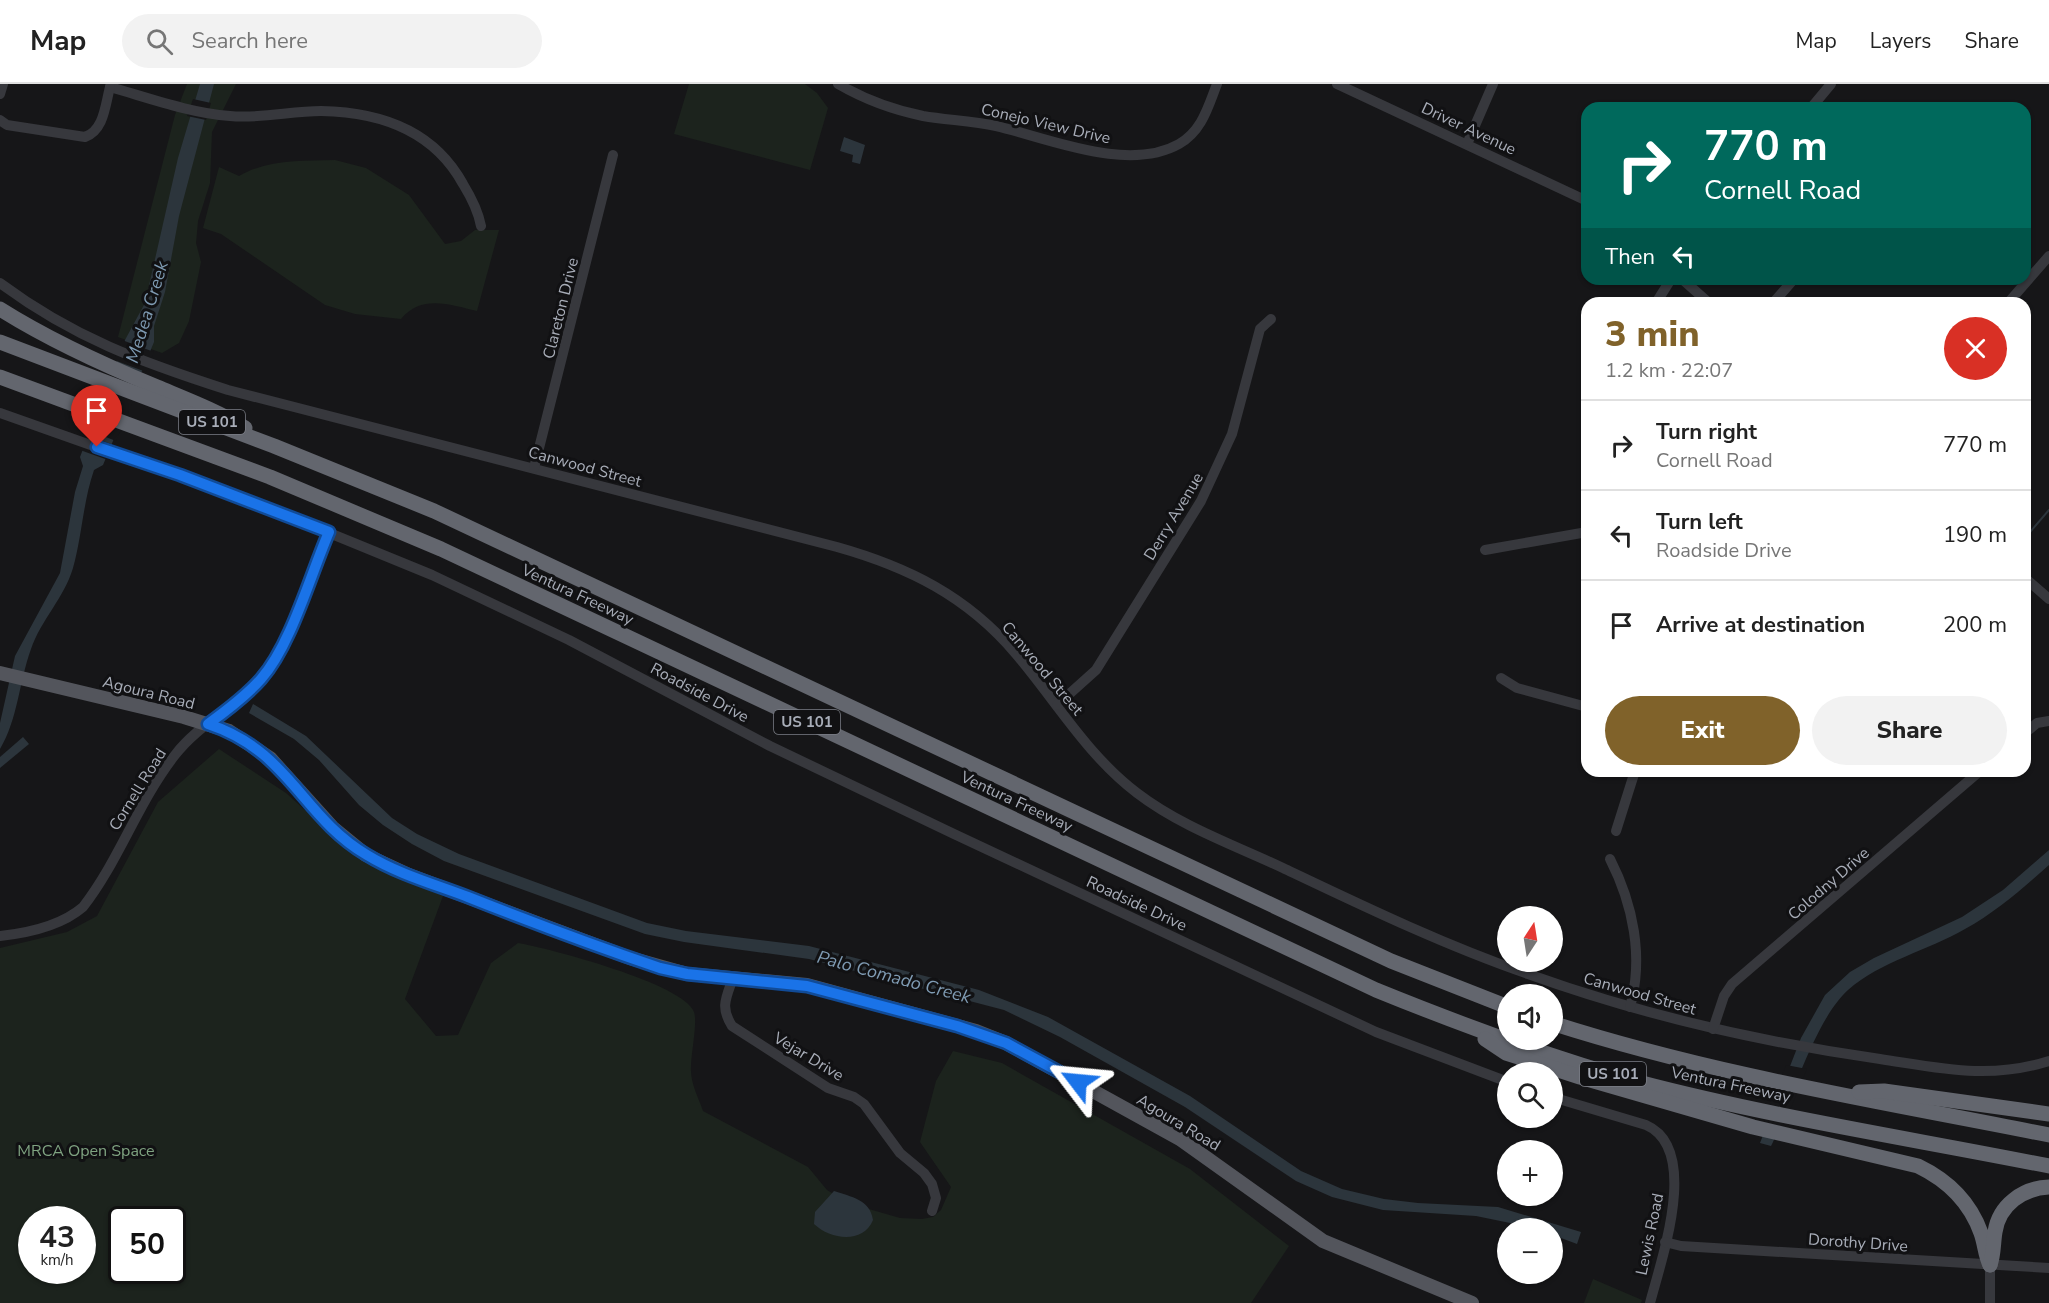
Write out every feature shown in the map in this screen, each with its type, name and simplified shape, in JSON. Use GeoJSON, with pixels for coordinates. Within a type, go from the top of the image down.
{"type":"FeatureCollection","features":[{"type":"Feature","properties":{"kind":"highway"},"geometry":{"type":"LineString","coordinates":[[0,309],[53,339],[109,356],[152,393]]}},
{"type":"Feature","properties":{"kind":"highway","name":"Ventura Freeway"},"geometry":{"type":"LineString","coordinates":[[0,342],[100,381],[152,393],[434,511],[1391,962],[1497,1003]]}},
{"type":"Feature","properties":{"kind":"highway","name":"Ventura Freeway"},"geometry":{"type":"LineString","coordinates":[[0,377],[281,481],[441,549],[1376,990],[1470,1029],[1638,1082],[1760,1109],[2049,1166]]}},
{"type":"Feature","properties":{"kind":"highway"},"geometry":{"type":"LineString","coordinates":[[0,384],[25,386]]}},
{"type":"Feature","properties":{"kind":"highway","name":"Ventura Freeway"},"geometry":{"type":"LineString","coordinates":[[1563,1027],[1617,1044],[1801,1086],[2049,1135]]}},
{"type":"Feature","properties":{"kind":"highway"},"geometry":{"type":"LineString","coordinates":[[1470,1029],[1506,1053],[1753,1127],[1896,1159],[1936,1174],[1957,1192],[1972,1213],[1990,1265]]}},
{"type":"Feature","properties":{"kind":"highway"},"geometry":{"type":"LineString","coordinates":[[1834,1093],[1884,1091],[2049,1114]]}},
{"type":"Feature","properties":{"kind":"highway"},"geometry":{"type":"LineString","coordinates":[[1990,1265],[1994,1253],[1995,1231],[2003,1210],[2018,1196],[2036,1187],[2049,1187]]}},
{"type":"Feature","properties":{"kind":"main road","name":"Agoura Road"},"geometry":{"type":"LineString","coordinates":[[0,674],[229,731],[256,746],[286,774],[346,841],[389,867],[660,968],[687,974],[807,986],[976,1031],[1006,1043],[1180,1139],[1323,1241],[1472,1303]]}},
{"type":"Feature","properties":{"kind":"street"},"geometry":{"type":"LineString","coordinates":[[0,94],[3,84]]}},
{"type":"Feature","properties":{"kind":"street","name":"Conejo View Drive"},"geometry":{"type":"LineString","coordinates":[[838,84],[859,96],[897,110],[995,126],[1079,148],[1116,154],[1144,154],[1179,144],[1193,133],[1204,119],[1217,84]]}},
{"type":"Feature","properties":{"kind":"street","name":"Driver Avenue"},"geometry":{"type":"LineString","coordinates":[[1337,84],[1581,198]]}},
{"type":"Feature","properties":{"kind":"street"},"geometry":{"type":"LineString","coordinates":[[1467,144],[1493,84]]}},
{"type":"Feature","properties":{"kind":"street"},"geometry":{"type":"LineString","coordinates":[[1816,102],[1831,84]]}},
{"type":"Feature","properties":{"kind":"street"},"geometry":{"type":"LineString","coordinates":[[0,120],[7,125],[85,138],[95,134],[100,124],[111,86],[219,115],[257,117],[333,112],[372,117],[413,130],[439,150],[456,170],[473,202],[481,226]]}},
{"type":"Feature","properties":{"kind":"street","name":"Clareton Drive"},"geometry":{"type":"LineString","coordinates":[[534,468],[613,155]]}},
{"type":"Feature","properties":{"kind":"street"},"geometry":{"type":"LineString","coordinates":[[2031,277],[2049,256]]}},
{"type":"Feature","properties":{"kind":"street","name":"Canwood Street"},"geometry":{"type":"LineString","coordinates":[[0,283],[109,356],[150,364],[238,393],[837,547],[904,568],[945,592],[978,616],[1016,653],[1100,760],[1140,795],[1170,815],[1448,944],[1528,974],[1630,1007],[1713,1029],[1785,1044],[1959,1072],[1997,1072],[2028,1068],[2049,1061]]}},
{"type":"Feature","properties":{"kind":"street"},"geometry":{"type":"LineString","coordinates":[[1689,285],[1702,297]]}},
{"type":"Feature","properties":{"kind":"street"},"geometry":{"type":"LineString","coordinates":[[1778,297],[1789,285]]}},
{"type":"Feature","properties":{"kind":"street"},"geometry":{"type":"LineString","coordinates":[[2013,297],[2024,285]]}},
{"type":"Feature","properties":{"kind":"street","name":"Derry Avenue"},"geometry":{"type":"LineString","coordinates":[[1057,705],[1096,670],[1202,501],[1232,434],[1260,329],[1271,319]]}},
{"type":"Feature","properties":{"kind":"street","name":"Roadside Drive"},"geometry":{"type":"LineString","coordinates":[[0,413],[116,453],[329,532],[432,575],[569,640],[770,747],[1376,1032],[1497,1078]]}},
{"type":"Feature","properties":{"kind":"street","name":"Cornell Road"},"geometry":{"type":"LineString","coordinates":[[0,936],[52,925],[65,920],[82,907],[166,767],[185,744],[260,680],[270,667],[298,610],[329,532]]}},
{"type":"Feature","properties":{"kind":"street"},"geometry":{"type":"LineString","coordinates":[[1485,550],[1581,533]]}},
{"type":"Feature","properties":{"kind":"street"},"geometry":{"type":"LineString","coordinates":[[2031,583],[2049,599]]}},
{"type":"Feature","properties":{"kind":"street"},"geometry":{"type":"LineString","coordinates":[[1501,678],[1518,688],[1581,705]]}},
{"type":"Feature","properties":{"kind":"street"},"geometry":{"type":"LineString","coordinates":[[2031,728],[2037,723],[2049,721]]}},
{"type":"Feature","properties":{"kind":"street"},"geometry":{"type":"LineString","coordinates":[[1616,831],[1633,777]]}},
{"type":"Feature","properties":{"kind":"street","name":"Colodny Drive"},"geometry":{"type":"LineString","coordinates":[[1713,1029],[1724,996],[1731,984],[1973,777]]}},
{"type":"Feature","properties":{"kind":"street"},"geometry":{"type":"LineString","coordinates":[[1610,859],[1623,885],[1637,959],[1638,975],[1630,1007]]}},
{"type":"Feature","properties":{"kind":"street","name":"Vejar Drive"},"geometry":{"type":"LineString","coordinates":[[732,978],[723,1003],[725,1014],[732,1026],[828,1088],[854,1097],[864,1104],[900,1153],[924,1173],[932,1184],[936,1198],[932,1210]]}},
{"type":"Feature","properties":{"kind":"street","name":"Lewis Road"},"geometry":{"type":"LineString","coordinates":[[1563,1100],[1646,1125],[1664,1137],[1671,1155],[1674,1191],[1665,1242],[1650,1303]]}},
{"type":"Feature","properties":{"kind":"street","name":"Dorothy Drive"},"geometry":{"type":"LineString","coordinates":[[1665,1242],[1682,1246],[2049,1268]]}},
{"type":"Feature","properties":{"kind":"street"},"geometry":{"type":"LineString","coordinates":[[1990,1265],[1990,1303]]}},
{"type":"Feature","properties":{"kind":"green space"},"geometry":{"type":"Polygon","coordinates":[[[187,84],[236,84],[212,132],[210,183],[198,221],[196,243],[201,262],[189,321],[179,343],[162,353],[118,337],[175,115],[187,84]]]}},
{"type":"Feature","properties":{"kind":"green space"},"geometry":{"type":"Polygon","coordinates":[[[689,84],[805,84],[817,93],[828,108],[810,170],[674,134],[689,84]]]}},
{"type":"Feature","properties":{"kind":"green space"},"geometry":{"type":"Polygon","coordinates":[[[335,160],[366,168],[409,195],[445,244],[461,241],[475,230],[499,230],[477,311],[447,304],[427,304],[409,311],[401,319],[355,314],[325,305],[221,234],[203,228],[219,167],[239,176],[250,170],[273,164],[335,160]]]}},
{"type":"Feature","properties":{"kind":"green space","name":"MRCA Open Space"},"geometry":{"type":"Polygon","coordinates":[[[219,749],[286,793],[356,856],[443,896],[405,999],[436,1036],[458,1035],[491,963],[518,943],[557,952],[642,979],[685,1001],[694,1012],[695,1017],[691,1076],[703,1111],[808,1167],[827,1190],[848,1203],[900,1218],[933,1217],[941,1210],[951,1187],[920,1142],[936,1081],[953,1051],[1002,1063],[1190,1169],[1289,1246],[1251,1303],[0,1303],[0,948],[67,932],[97,916],[158,802],[219,749]]]}},
{"type":"Feature","properties":{"kind":"green space"},"geometry":{"type":"Polygon","coordinates":[[[1593,1279],[1642,1300],[1641,1303],[1584,1303],[1593,1279]]]}},
{"type":"Feature","properties":{"kind":"water","name":"Medea Creek"},"geometry":{"type":"Polygon","coordinates":[[[200,84],[214,84],[179,216],[165,292],[154,326],[154,342],[103,465],[94,470],[87,494],[73,568],[64,589],[35,638],[15,713],[0,749],[0,723],[15,656],[60,573],[75,492],[83,466],[80,457],[125,340],[145,303],[178,158],[200,84]]]}},
{"type":"Feature","properties":{"kind":"water"},"geometry":{"type":"Polygon","coordinates":[[[844,137],[865,145],[860,164],[852,162],[853,155],[840,151],[844,137]]]}},
{"type":"Feature","properties":{"kind":"water","name":"Palo Comado Creek"},"geometry":{"type":"Polygon","coordinates":[[[253,704],[306,736],[392,818],[417,834],[459,854],[647,923],[686,931],[809,946],[979,990],[1048,1017],[1190,1096],[1301,1171],[1342,1189],[1384,1199],[1418,1203],[1498,1207],[1535,1218],[1497,1218],[1497,1220],[1476,1216],[1383,1210],[1332,1197],[1296,1181],[1185,1107],[1060,1037],[1004,1010],[809,959],[684,942],[645,934],[444,861],[383,825],[359,805],[319,760],[294,739],[249,713],[253,704]]]}},
{"type":"Feature","properties":{"kind":"water"},"geometry":{"type":"Polygon","coordinates":[[[23,737],[29,744],[0,768],[0,757],[23,737]]]}},
{"type":"Feature","properties":{"kind":"water"},"geometry":{"type":"Polygon","coordinates":[[[2049,850],[2049,865],[1988,915],[1950,937],[1875,971],[1848,990],[1836,1003],[1815,1040],[1771,1146],[1760,1143],[1801,1038],[1825,995],[1850,972],[1874,958],[1962,917],[2003,890],[2049,850]]]}},
{"type":"Feature","properties":{"kind":"water"},"geometry":{"type":"Polygon","coordinates":[[[834,1191],[853,1197],[868,1207],[873,1220],[862,1233],[846,1237],[838,1236],[829,1234],[814,1224],[815,1212],[834,1191]]]}},
{"type":"Feature","properties":{"kind":"water"},"geometry":{"type":"Polygon","coordinates":[[[1563,1227],[1581,1232],[1577,1244],[1563,1239],[1563,1227]]]}},
{"type":"Feature","properties":{"kind":"pier"},"geometry":{"type":"Polygon","coordinates":[[[193,99],[211,103],[206,120],[187,116],[193,99]]]}},
{"type":"Feature","properties":{"kind":"pier"},"geometry":{"type":"Polygon","coordinates":[[[122,340],[154,352],[146,372],[114,360],[122,340]]]}},
{"type":"Feature","properties":{"kind":"pier"},"geometry":{"type":"Polygon","coordinates":[[[114,362],[144,376],[116,441],[88,430],[114,362]]]}},
{"type":"Feature","properties":{"kind":"pier"},"geometry":{"type":"Polygon","coordinates":[[[86,435],[114,445],[108,460],[80,450],[86,435]]]}},
{"type":"Feature","properties":{"kind":"pier"},"geometry":{"type":"Polygon","coordinates":[[[1786,1065],[1807,1069],[1778,1139],[1759,1135],[1786,1065]]]}},
{"type":"Feature","properties":{"kind":"waterway"},"geometry":{"type":"LineString","coordinates":[[2031,531],[2049,510]]}},
{"type":"Feature","properties":{"kind":"route"},"geometry":{"type":"LineString","coordinates":[[97,447],[180,475],[329,532],[298,610],[270,667],[260,680],[208,724],[229,731],[256,746],[286,774],[346,841],[366,855],[389,867],[484,904],[660,968],[687,974],[791,982],[976,1031],[1006,1043],[1078,1082]]}}]}
